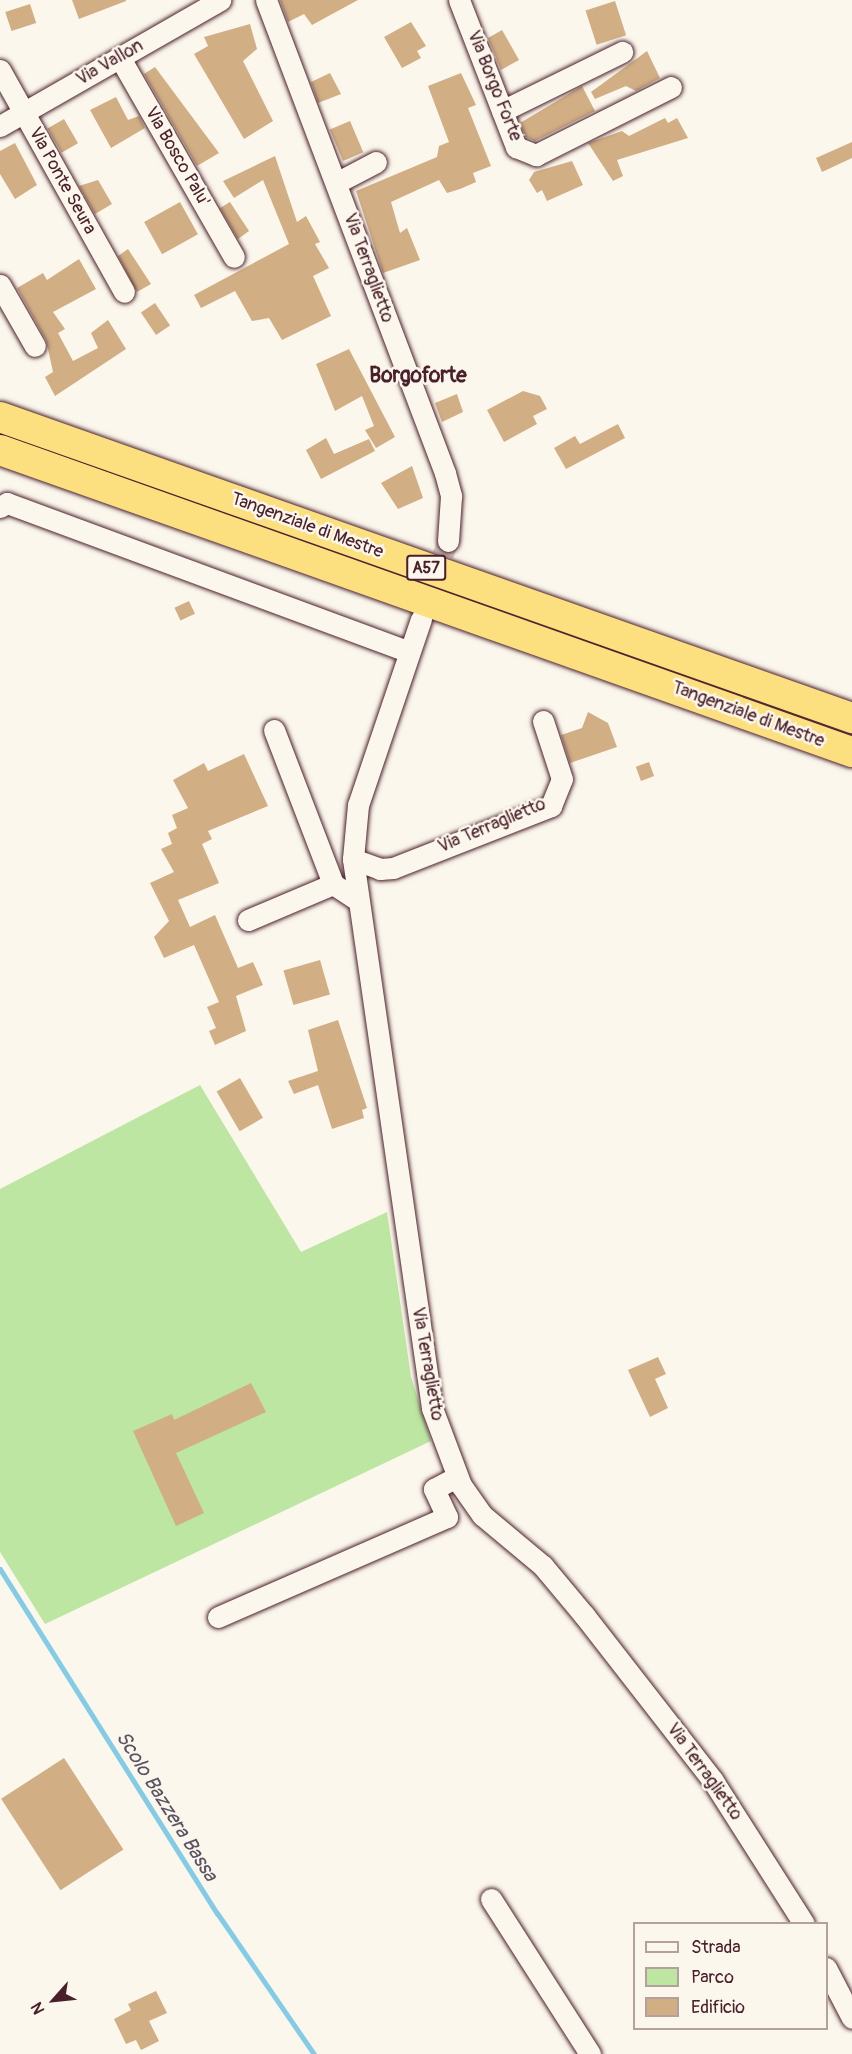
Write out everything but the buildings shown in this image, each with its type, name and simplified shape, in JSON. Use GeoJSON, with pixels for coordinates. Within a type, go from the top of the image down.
{"type":"FeatureCollection","features":[{"type":"Feature","properties":{"kind":"highway","name":"Tangenziale di Mestre"},"geometry":{"type":"LineString","coordinates":[[0,417],[852,718]]}},
{"type":"Feature","properties":{"kind":"highway","name":"Tangenziale di Mestre"},"geometry":{"type":"LineString","coordinates":[[0,450],[852,752]]}},
{"type":"Feature","properties":{"kind":"street","name":"Via Vallon"},"geometry":{"type":"LineString","coordinates":[[0,126],[220,0]]}},
{"type":"Feature","properties":{"kind":"street","name":"Via Terraglietto"},"geometry":{"type":"LineString","coordinates":[[266,0],[445,473],[451,496],[448,541]]}},
{"type":"Feature","properties":{"kind":"street","name":"Via Borgo Forte"},"geometry":{"type":"LineString","coordinates":[[459,0],[516,147],[536,155],[671,87]]}},
{"type":"Feature","properties":{"kind":"street"},"geometry":{"type":"LineString","coordinates":[[502,111],[622,52]]}},
{"type":"Feature","properties":{"kind":"street","name":"Via Bosco Palu'"},"geometry":{"type":"LineString","coordinates":[[120,58],[234,257]]}},
{"type":"Feature","properties":{"kind":"street","name":"Via Ponte Seura"},"geometry":{"type":"LineString","coordinates":[[0,69],[124,292]]}},
{"type":"Feature","properties":{"kind":"street"},"geometry":{"type":"LineString","coordinates":[[336,183],[375,162]]}},
{"type":"Feature","properties":{"kind":"street"},"geometry":{"type":"LineString","coordinates":[[0,285],[35,346]]}},
{"type":"Feature","properties":{"kind":"street"},"geometry":{"type":"LineString","coordinates":[[0,507],[7,503],[410,652]]}},
{"type":"Feature","properties":{"kind":"street","name":"Via Terraglietto"},"geometry":{"type":"LineString","coordinates":[[421,619],[358,805],[353,859],[432,1408],[457,1477],[482,1515],[543,1566],[584,1615],[713,1781],[803,1922]]}},
{"type":"Feature","properties":{"kind":"street","name":"Via Terraglietto"},"geometry":{"type":"LineString","coordinates":[[353,859],[380,869],[393,868],[550,806],[562,779],[543,721]]}},
{"type":"Feature","properties":{"kind":"street"},"geometry":{"type":"LineString","coordinates":[[274,730],[333,884],[358,900]]}},
{"type":"Feature","properties":{"kind":"street"},"geometry":{"type":"LineString","coordinates":[[248,920],[333,884]]}},
{"type":"Feature","properties":{"kind":"street"},"geometry":{"type":"LineString","coordinates":[[218,1617],[447,1517],[434,1489],[457,1477]]}},
{"type":"Feature","properties":{"kind":"street"},"geometry":{"type":"LineString","coordinates":[[491,1899],[590,2054]]}},
{"type":"Feature","properties":{"kind":"street"},"geometry":{"type":"LineString","coordinates":[[828,1972],[852,2018]]}},
{"type":"Feature","properties":{"kind":"green space"},"geometry":{"type":"Polygon","coordinates":[[[200,1085],[301,1252],[387,1212],[411,1377],[431,1441],[45,1624],[0,1552],[0,1189],[200,1085]]]}},
{"type":"Feature","properties":{"kind":"waterway","name":"Scolo Bazzera Bassa"},"geometry":{"type":"LineString","coordinates":[[0,1569],[217,1913],[314,2054]]}},
{"type":"Feature","properties":{"kind":"tunnel"},"geometry":{"type":"LineString","coordinates":[[433,584],[448,541]]}},
{"type":"Feature","properties":{"kind":"district","name":"Borgoforte"},"geometry":{"type":"Point","coordinates":[418,376]}}]}
